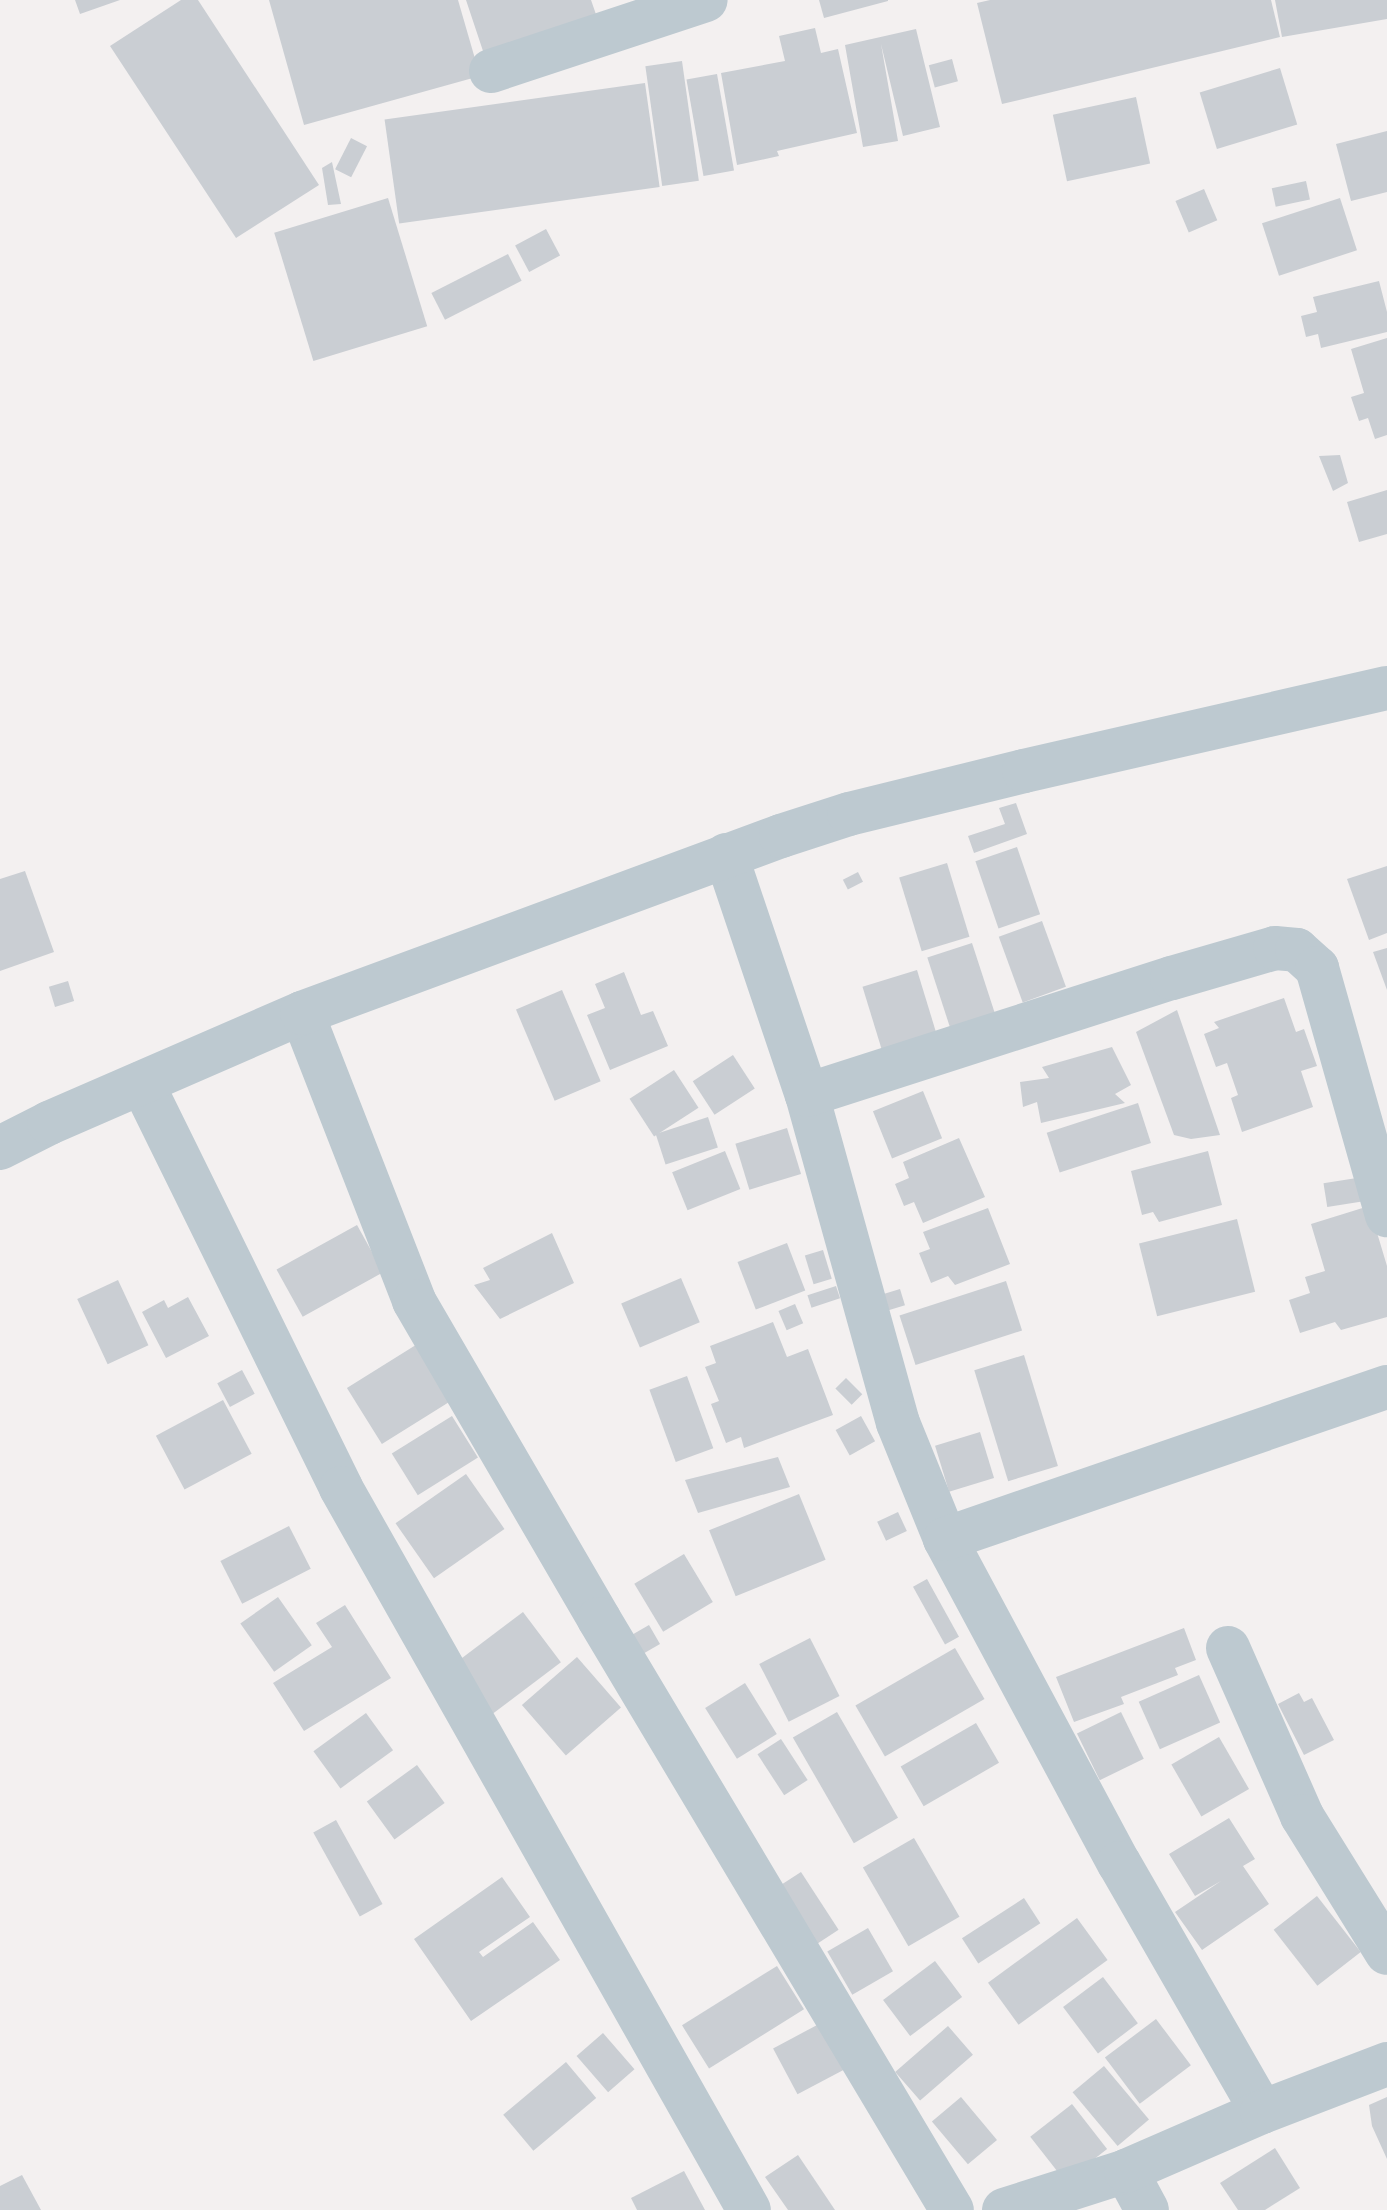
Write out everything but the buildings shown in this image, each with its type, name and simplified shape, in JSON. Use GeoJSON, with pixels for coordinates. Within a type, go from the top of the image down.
{"type":"FeatureCollection","features":[{"type":"Feature","properties":{"kind":"street"},"geometry":{"type":"LineString","coordinates":[[491,71],[706,0]]}},
{"type":"Feature","properties":{"kind":"street"},"geometry":{"type":"LineString","coordinates":[[0,1148],[302,1013],[726,855],[849,814],[1387,688]]}},
{"type":"Feature","properties":{"kind":"street"},"geometry":{"type":"LineString","coordinates":[[726,855],[807,1095],[898,1423],[945,1539],[1119,1863],[1262,2112]]}},
{"type":"Feature","properties":{"kind":"street"},"geometry":{"type":"LineString","coordinates":[[807,1095],[1172,978],[1275,948],[1297,950],[1317,968],[1387,1215]]}},
{"type":"Feature","properties":{"kind":"street"},"geometry":{"type":"LineString","coordinates":[[302,1013],[414,1301],[599,1619],[952,2210]]}},
{"type":"Feature","properties":{"kind":"street"},"geometry":{"type":"LineString","coordinates":[[142,1083],[341,1488],[749,2210]]}},
{"type":"Feature","properties":{"kind":"street"},"geometry":{"type":"LineString","coordinates":[[945,1539],[1387,1387]]}},
{"type":"Feature","properties":{"kind":"street"},"geometry":{"type":"LineString","coordinates":[[1228,1648],[1302,1816],[1387,1953]]}},
{"type":"Feature","properties":{"kind":"street"},"geometry":{"type":"LineString","coordinates":[[1004,2210],[1126,2171],[1262,2112],[1387,2064]]}},
{"type":"Feature","properties":{"kind":"street"},"geometry":{"type":"LineString","coordinates":[[1126,2171],[1147,2210]]}}]}
